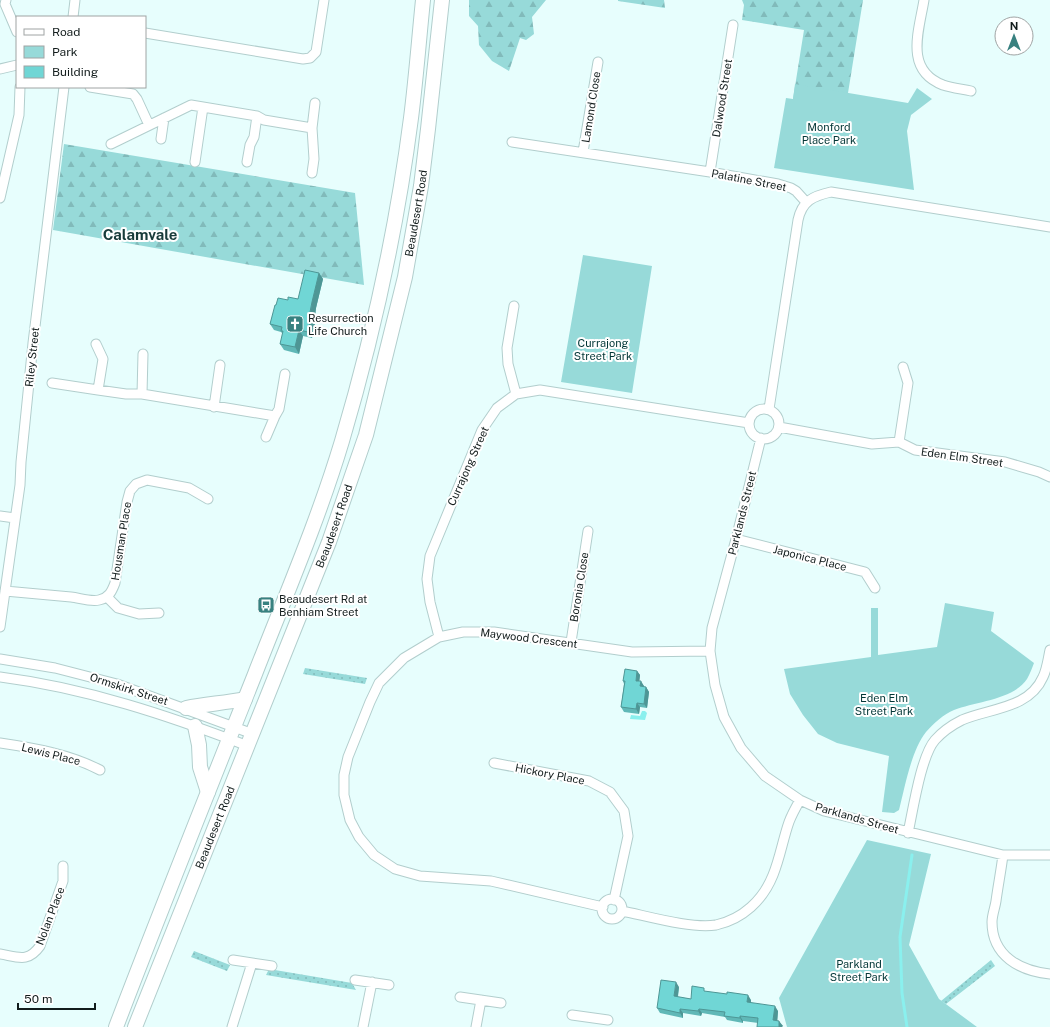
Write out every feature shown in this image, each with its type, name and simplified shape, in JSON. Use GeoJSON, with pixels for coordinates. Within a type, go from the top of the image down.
{"type":"FeatureCollection","features":[{"type":"Feature","properties":{"kind":"highway","name":"Beaudesert Road"},"geometry":{"type":"LineString","coordinates":[[116,1027],[208,792],[282,609],[328,485],[342,439],[367,348],[390,247],[411,118],[423,0]]}},
{"type":"Feature","properties":{"kind":"highway","name":"Beaudesert Road"},"geometry":{"type":"LineString","coordinates":[[135,1027],[329,542],[366,435],[405,277],[421,186],[442,0]]}},
{"type":"Feature","properties":{"kind":"highway"},"geometry":{"type":"LineString","coordinates":[[186,708],[245,699]]}},
{"type":"Feature","properties":{"kind":"highway"},"geometry":{"type":"LineString","coordinates":[[195,726],[199,745],[200,767],[208,792]]}},
{"type":"Feature","properties":{"kind":"street"},"geometry":{"type":"LineString","coordinates":[[73,16],[75,0]]}},
{"type":"Feature","properties":{"kind":"street"},"geometry":{"type":"LineString","coordinates":[[146,33],[303,59],[310,58],[316,52],[324,0]]}},
{"type":"Feature","properties":{"kind":"street"},"geometry":{"type":"LineString","coordinates":[[924,0],[916,47],[919,63],[926,73],[934,80],[944,85],[971,91]]}},
{"type":"Feature","properties":{"kind":"street"},"geometry":{"type":"LineString","coordinates":[[4,3],[16,30]]}},
{"type":"Feature","properties":{"kind":"street","name":"Dalwood Street"},"geometry":{"type":"LineString","coordinates":[[710,172],[733,25]]}},
{"type":"Feature","properties":{"kind":"street","name":"Lamond Close"},"geometry":{"type":"LineString","coordinates":[[583,152],[598,62]]}},
{"type":"Feature","properties":{"kind":"street"},"geometry":{"type":"LineString","coordinates":[[0,69],[16,65]]}},
{"type":"Feature","properties":{"kind":"street"},"geometry":{"type":"LineString","coordinates":[[0,198],[19,115],[20,88]]}},
{"type":"Feature","properties":{"kind":"street","name":"Riley Street"},"geometry":{"type":"LineString","coordinates":[[0,627],[20,485],[21,462],[33,350],[64,88]]}},
{"type":"Feature","properties":{"kind":"street"},"geometry":{"type":"LineString","coordinates":[[96,88],[133,94],[137,99],[149,125]]}},
{"type":"Feature","properties":{"kind":"street"},"geometry":{"type":"LineString","coordinates":[[312,174],[314,159],[312,128],[315,103]]}},
{"type":"Feature","properties":{"kind":"street"},"geometry":{"type":"LineString","coordinates":[[111,144],[191,105],[257,116],[264,120],[312,128]]}},
{"type":"Feature","properties":{"kind":"street"},"geometry":{"type":"LineString","coordinates":[[195,162],[203,107]]}},
{"type":"Feature","properties":{"kind":"street"},"geometry":{"type":"LineString","coordinates":[[247,162],[250,145],[254,137],[257,116]]}},
{"type":"Feature","properties":{"kind":"street"},"geometry":{"type":"LineString","coordinates":[[161,139],[164,118]]}},
{"type":"Feature","properties":{"kind":"street","name":"Palatine Street"},"geometry":{"type":"LineString","coordinates":[[512,142],[710,172],[778,184],[796,191],[806,202]]}},
{"type":"Feature","properties":{"kind":"street"},"geometry":{"type":"LineString","coordinates":[[769,410],[798,220],[800,210],[806,202],[819,195],[831,192],[1050,227]]}},
{"type":"Feature","properties":{"kind":"street"},"geometry":{"type":"LineString","coordinates":[[514,306],[507,348],[508,364],[516,394]]}},
{"type":"Feature","properties":{"kind":"street"},"geometry":{"type":"LineString","coordinates":[[96,344],[103,360],[98,390]]}},
{"type":"Feature","properties":{"kind":"street"},"geometry":{"type":"LineString","coordinates":[[142,394],[143,354]]}},
{"type":"Feature","properties":{"kind":"street"},"geometry":{"type":"LineString","coordinates":[[214,407],[220,365]]}},
{"type":"Feature","properties":{"kind":"street"},"geometry":{"type":"LineString","coordinates":[[899,442],[908,383],[903,367]]}},
{"type":"Feature","properties":{"kind":"street"},"geometry":{"type":"LineString","coordinates":[[266,437],[279,410],[285,374]]}},
{"type":"Feature","properties":{"kind":"street"},"geometry":{"type":"LineString","coordinates":[[52,382],[126,394],[142,394],[275,416]]}},
{"type":"Feature","properties":{"kind":"street","name":"Currajong Street"},"geometry":{"type":"LineString","coordinates":[[439,637],[430,602],[427,579],[430,556],[482,430],[497,408],[516,394],[540,390],[749,423]]}},
{"type":"Feature","properties":{"kind":"street"},"geometry":{"type":"LineString","coordinates":[[762,409],[775,413],[778,418],[779,427],[776,433],[770,437],[761,438],[754,435],[749,423],[754,412],[762,409]]}},
{"type":"Feature","properties":{"kind":"street","name":"Eden Elm Street"},"geometry":{"type":"LineString","coordinates":[[779,427],[872,444],[899,442],[915,450],[1005,462],[1039,472],[1050,477]]}},
{"type":"Feature","properties":{"kind":"street","name":"Parklands Street"},"geometry":{"type":"LineString","coordinates":[[761,438],[712,628],[710,651],[714,685],[724,717],[741,748],[765,776],[800,800],[824,811],[1003,856],[1050,856]]}},
{"type":"Feature","properties":{"kind":"street","name":"Housman Place"},"geometry":{"type":"LineString","coordinates":[[107,597],[111,593],[115,583],[127,502],[130,491],[136,484],[147,480],[189,488],[208,499]]}},
{"type":"Feature","properties":{"kind":"street"},"geometry":{"type":"LineString","coordinates":[[0,516],[15,518]]}},
{"type":"Feature","properties":{"kind":"street","name":"Boronia Close"},"geometry":{"type":"LineString","coordinates":[[571,642],[588,531]]}},
{"type":"Feature","properties":{"kind":"street","name":"Japonica Place"},"geometry":{"type":"LineString","coordinates":[[736,539],[865,572],[875,588]]}},
{"type":"Feature","properties":{"kind":"street"},"geometry":{"type":"LineString","coordinates":[[5,591],[90,600],[99,600],[107,597],[118,608],[139,614],[160,612]]}},
{"type":"Feature","properties":{"kind":"street","name":"Maywood Crescent"},"geometry":{"type":"LineString","coordinates":[[602,907],[491,881],[420,876],[395,869],[374,855],[359,836],[350,820],[344,795],[344,775],[348,757],[370,702],[379,684],[404,658],[439,637],[463,632],[494,632],[632,652],[710,651]]}},
{"type":"Feature","properties":{"kind":"street"},"geometry":{"type":"LineString","coordinates":[[908,833],[926,756],[934,741],[947,728],[963,720],[1012,705],[1030,694],[1043,678],[1050,650]]}},
{"type":"Feature","properties":{"kind":"street","name":"Ormskirk Street"},"geometry":{"type":"LineString","coordinates":[[0,659],[28,663],[117,684],[186,708],[232,733],[250,740]]}},
{"type":"Feature","properties":{"kind":"street","name":"Ormskirk Street"},"geometry":{"type":"LineString","coordinates":[[0,677],[31,681],[101,697],[149,710],[195,726],[232,733],[250,740]]}},
{"type":"Feature","properties":{"kind":"street","name":"Lewis Place"},"geometry":{"type":"LineString","coordinates":[[0,743],[34,748],[83,762],[100,770]]}},
{"type":"Feature","properties":{"kind":"street","name":"Hickory Place"},"geometry":{"type":"LineString","coordinates":[[494,763],[588,781],[610,792],[624,811],[628,836],[614,900]]}},
{"type":"Feature","properties":{"kind":"street"},"geometry":{"type":"LineString","coordinates":[[622,911],[690,925],[715,925],[735,918],[753,905],[765,892],[773,874],[790,822],[800,800]]}},
{"type":"Feature","properties":{"kind":"street"},"geometry":{"type":"LineString","coordinates":[[1003,856],[992,922],[995,940],[1004,955],[1017,965],[1038,972],[1050,974]]}},
{"type":"Feature","properties":{"kind":"street","name":"Nolan Place"},"geometry":{"type":"LineString","coordinates":[[0,954],[24,958],[34,954],[40,946],[63,881],[62,866]]}},
{"type":"Feature","properties":{"kind":"street"},"geometry":{"type":"LineString","coordinates":[[608,900],[614,900],[620,902],[622,911],[619,916],[610,919],[605,916],[602,907],[608,900]]}},
{"type":"Feature","properties":{"kind":"street"},"geometry":{"type":"LineString","coordinates":[[233,960],[272,966]]}},
{"type":"Feature","properties":{"kind":"street"},"geometry":{"type":"LineString","coordinates":[[232,1027],[252,963]]}},
{"type":"Feature","properties":{"kind":"street"},"geometry":{"type":"LineString","coordinates":[[355,980],[388,985]]}},
{"type":"Feature","properties":{"kind":"street"},"geometry":{"type":"LineString","coordinates":[[363,1027],[372,982]]}},
{"type":"Feature","properties":{"kind":"street"},"geometry":{"type":"LineString","coordinates":[[460,997],[501,1003]]}},
{"type":"Feature","properties":{"kind":"street"},"geometry":{"type":"LineString","coordinates":[[476,1027],[481,1000]]}},
{"type":"Feature","properties":{"kind":"street"},"geometry":{"type":"LineString","coordinates":[[572,1014],[608,1020]]}},
{"type":"Feature","properties":{"kind":"street"},"geometry":{"type":"LineString","coordinates":[[590,1027],[591,1017]]}},
{"type":"Feature","properties":{"kind":"green space"},"geometry":{"type":"Polygon","coordinates":[[[469,0],[546,0],[532,17],[534,34],[526,40],[520,38],[509,71],[492,61],[479,45],[478,26],[469,16],[469,0]]]}},
{"type":"Feature","properties":{"kind":"green space"},"geometry":{"type":"Polygon","coordinates":[[[664,0],[665,8],[618,1],[664,0]]]}},
{"type":"Feature","properties":{"kind":"green space"},"geometry":{"type":"Polygon","coordinates":[[[742,0],[863,0],[848,93],[855,105],[793,99],[804,30],[742,20],[744,5],[742,0]]]}},
{"type":"Feature","properties":{"kind":"green space","name":"Monford Place Park"},"geometry":{"type":"Polygon","coordinates":[[[795,84],[908,103],[917,88],[932,99],[911,115],[907,131],[914,190],[774,168],[786,98],[793,99],[795,84]]]}},
{"type":"Feature","properties":{"kind":"green space"},"geometry":{"type":"Polygon","coordinates":[[[64,144],[355,193],[364,285],[53,230],[64,144]]]}},
{"type":"Feature","properties":{"kind":"green space","name":"Currajong Street Park"},"geometry":{"type":"Polygon","coordinates":[[[583,255],[652,266],[632,393],[561,382],[583,255]]]}},
{"type":"Feature","properties":{"kind":"green space","name":"Eden Elm Street Park"},"geometry":{"type":"Polygon","coordinates":[[[945,603],[994,612],[991,631],[1034,663],[1027,679],[1021,686],[1013,691],[1004,696],[954,710],[932,726],[921,740],[912,759],[899,810],[894,813],[882,812],[889,756],[837,743],[818,734],[803,715],[790,694],[784,669],[871,657],[871,608],[878,608],[878,655],[937,647],[945,603]]]}},
{"type":"Feature","properties":{"kind":"green space"},"geometry":{"type":"Polygon","coordinates":[[[305,668],[367,678],[365,684],[303,674],[305,668]]]}},
{"type":"Feature","properties":{"kind":"green space","name":"Parkland Street Park"},"geometry":{"type":"Polygon","coordinates":[[[867,840],[931,854],[909,945],[939,999],[977,1027],[787,1027],[779,998],[867,840]]]}},
{"type":"Feature","properties":{"kind":"green space"},"geometry":{"type":"Polygon","coordinates":[[[194,951],[230,965],[227,971],[191,957],[194,951]]]}},
{"type":"Feature","properties":{"kind":"green space"},"geometry":{"type":"Polygon","coordinates":[[[991,960],[995,966],[946,1004],[941,1001],[991,960]]]}},
{"type":"Feature","properties":{"kind":"green space"},"geometry":{"type":"Polygon","coordinates":[[[269,969],[352,983],[356,990],[266,975],[269,969]]]}},
{"type":"Feature","properties":{"kind":"shaded area"},"geometry":{"type":"Polygon","coordinates":[[[642,711],[647,713],[645,720],[630,719],[631,715],[640,716],[642,711]]]}},
{"type":"Feature","properties":{"kind":"building"},"geometry":{"type":"Polygon","coordinates":[[[305,270],[319,273],[310,312],[312,312],[308,332],[299,330],[295,347],[280,344],[283,331],[281,331],[282,327],[270,324],[275,305],[278,298],[288,300],[288,297],[298,299],[305,270]]]}},
{"type":"Feature","properties":{"kind":"building"},"geometry":{"type":"Polygon","coordinates":[[[625,669],[637,671],[636,681],[641,681],[640,686],[646,687],[644,704],[637,703],[636,709],[621,707],[625,681],[623,681],[625,669]]]}},
{"type":"Feature","properties":{"kind":"building"},"geometry":{"type":"Polygon","coordinates":[[[661,980],[676,982],[674,996],[691,999],[692,986],[704,988],[704,991],[748,995],[747,1002],[775,1006],[773,1020],[779,1021],[779,1027],[757,1027],[758,1018],[724,1016],[725,1012],[699,1009],[698,1011],[680,1009],[680,1013],[657,1008],[661,980]]]}},
{"type":"Feature","properties":{"kind":"waterway"},"geometry":{"type":"LineString","coordinates":[[907,1027],[902,993],[900,937],[912,855]]}},
{"type":"Feature","properties":{"kind":"place","name":"Resurrection Life Church"},"geometry":{"type":"Point","coordinates":[295,324]}},
{"type":"Feature","properties":{"kind":"place","name":"Beaudesert Rd at Benhiam Street"},"geometry":{"type":"Point","coordinates":[266,605]}},
{"type":"Feature","properties":{"kind":"district","name":"Calamvale"},"geometry":{"type":"Point","coordinates":[140,235]}}]}
